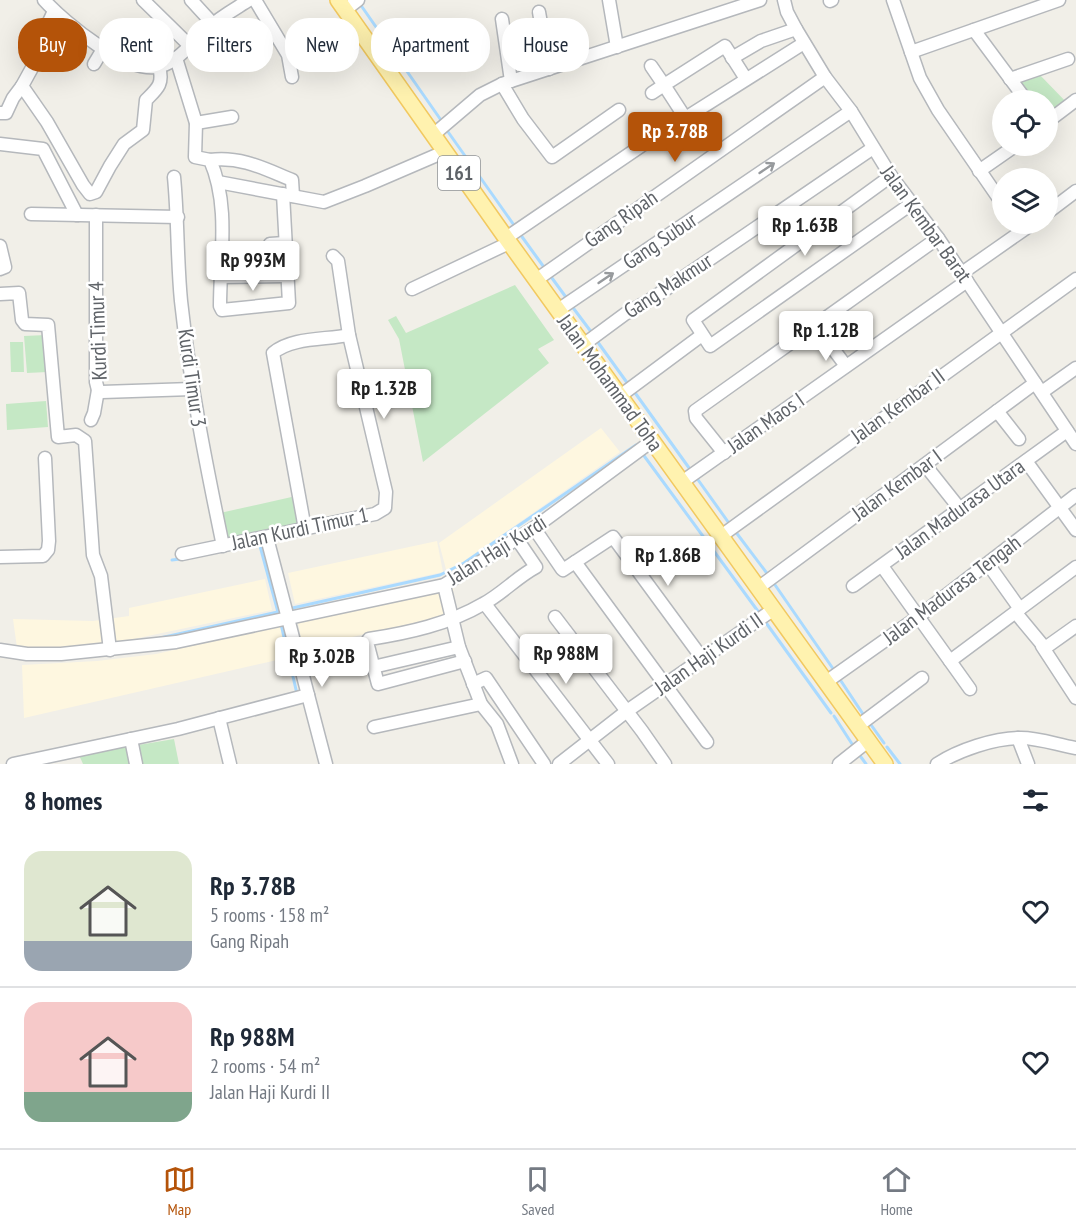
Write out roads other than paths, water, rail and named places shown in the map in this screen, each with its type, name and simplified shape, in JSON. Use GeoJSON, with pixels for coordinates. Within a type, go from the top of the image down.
{"type":"FeatureCollection","features":[{"type":"Feature","properties":{"kind":"main road","name":"Jalan Mohammad Toha"},"geometry":{"type":"LineString","coordinates":[[341,5],[558,310],[588,340],[620,396],[652,441],[692,475],[721,536],[883,763]]}},
{"type":"Feature","properties":{"kind":"street"},"geometry":{"type":"LineString","coordinates":[[44,0],[54,11],[99,46]]}},
{"type":"Feature","properties":{"kind":"street"},"geometry":{"type":"LineString","coordinates":[[143,0],[186,42]]}},
{"type":"Feature","properties":{"kind":"street"},"geometry":{"type":"LineString","coordinates":[[191,0],[203,18]]}},
{"type":"Feature","properties":{"kind":"street"},"geometry":{"type":"LineString","coordinates":[[341,5],[358,0]]}},
{"type":"Feature","properties":{"kind":"street"},"geometry":{"type":"LineString","coordinates":[[609,0],[617,47]]}},
{"type":"Feature","properties":{"kind":"street"},"geometry":{"type":"LineString","coordinates":[[589,56],[760,0]]}},
{"type":"Feature","properties":{"kind":"street","name":"Jalan Kembar Barat"},"geometry":{"type":"LineString","coordinates":[[784,0],[787,12],[796,29],[825,77],[851,111],[869,150],[938,238],[1076,444]]}},
{"type":"Feature","properties":{"kind":"street"},"geometry":{"type":"LineString","coordinates":[[893,0],[920,78],[992,189]]}},
{"type":"Feature","properties":{"kind":"street"},"geometry":{"type":"LineString","coordinates":[[911,52],[1059,0]]}},
{"type":"Feature","properties":{"kind":"street"},"geometry":{"type":"LineString","coordinates":[[222,18],[248,1],[288,55],[292,77]]}},
{"type":"Feature","properties":{"kind":"street"},"geometry":{"type":"LineString","coordinates":[[0,113],[6,113],[38,57],[34,54],[54,11]]}},
{"type":"Feature","properties":{"kind":"street"},"geometry":{"type":"LineString","coordinates":[[538,12],[539,18]]}},
{"type":"Feature","properties":{"kind":"street"},"geometry":{"type":"LineString","coordinates":[[732,58],[761,40],[796,29]]}},
{"type":"Feature","properties":{"kind":"street"},"geometry":{"type":"LineString","coordinates":[[974,30],[1018,90]]}},
{"type":"Feature","properties":{"kind":"street"},"geometry":{"type":"LineString","coordinates":[[412,289],[508,241],[641,146],[804,43]]}},
{"type":"Feature","properties":{"kind":"street"},"geometry":{"type":"LineString","coordinates":[[652,93],[724,46],[746,79]]}},
{"type":"Feature","properties":{"kind":"street"},"geometry":{"type":"LineString","coordinates":[[186,48],[176,58],[196,123],[195,157],[210,160],[225,158],[247,162],[292,180],[288,195],[285,243],[289,302],[287,304],[220,309],[222,218],[218,182],[210,160]]}},
{"type":"Feature","properties":{"kind":"street"},"geometry":{"type":"LineString","coordinates":[[94,64],[99,56]]}},
{"type":"Feature","properties":{"kind":"street"},"geometry":{"type":"LineString","coordinates":[[1010,79],[1068,59]]}},
{"type":"Feature","properties":{"kind":"street"},"geometry":{"type":"LineString","coordinates":[[651,66],[686,119]]}},
{"type":"Feature","properties":{"kind":"street"},"geometry":{"type":"LineString","coordinates":[[22,86],[47,122],[82,185],[90,194],[93,194],[124,144],[142,129],[146,100],[159,87],[162,77],[160,72]]}},
{"type":"Feature","properties":{"kind":"street"},"geometry":{"type":"LineString","coordinates":[[505,72],[506,83],[523,119],[552,158],[619,110]]}},
{"type":"Feature","properties":{"kind":"street"},"geometry":{"type":"LineString","coordinates":[[433,135],[480,95],[506,83],[540,72]]}},
{"type":"Feature","properties":{"kind":"street","name":"Gang Ripah"},"geometry":{"type":"LineString","coordinates":[[536,280],[825,77]]}},
{"type":"Feature","properties":{"kind":"street"},"geometry":{"type":"LineString","coordinates":[[1058,114],[1076,100]]}},
{"type":"Feature","properties":{"kind":"street","name":"Gang Subur"},"geometry":{"type":"LineString","coordinates":[[558,310],[851,111]]}},
{"type":"Feature","properties":{"kind":"street"},"geometry":{"type":"LineString","coordinates":[[196,123],[232,117]]}},
{"type":"Feature","properties":{"kind":"street"},"geometry":{"type":"LineString","coordinates":[[0,144],[43,149],[77,215]]}},
{"type":"Feature","properties":{"kind":"street","name":"Gang Makmur"},"geometry":{"type":"LineString","coordinates":[[588,340],[869,150]]}},
{"type":"Feature","properties":{"kind":"street"},"geometry":{"type":"LineString","coordinates":[[218,182],[324,202],[444,152]]}},
{"type":"Feature","properties":{"kind":"street"},"geometry":{"type":"LineString","coordinates":[[979,171],[1001,156]]}},
{"type":"Feature","properties":{"kind":"street"},"geometry":{"type":"LineString","coordinates":[[891,176],[693,320],[710,346],[911,204]]}},
{"type":"Feature","properties":{"kind":"street","name":"Kurdi Timur 3"},"geometry":{"type":"LineString","coordinates":[[174,177],[181,298],[192,389],[223,546]]}},
{"type":"Feature","properties":{"kind":"street"},"geometry":{"type":"LineString","coordinates":[[1058,205],[1076,191]]}},
{"type":"Feature","properties":{"kind":"street"},"geometry":{"type":"LineString","coordinates":[[31,214],[178,217]]}},
{"type":"Feature","properties":{"kind":"street","name":"Kurdi Timur 4"},"geometry":{"type":"LineString","coordinates":[[96,215],[98,390],[102,392],[192,389]]}},
{"type":"Feature","properties":{"kind":"street","name":"Jalan Maos I"},"geometry":{"type":"LineString","coordinates":[[692,475],[846,366],[965,277],[1015,234]]}},
{"type":"Feature","properties":{"kind":"street"},"geometry":{"type":"LineString","coordinates":[[724,453],[696,418],[695,411],[938,238]]}},
{"type":"Feature","properties":{"kind":"street"},"geometry":{"type":"LineString","coordinates":[[221,255],[271,254],[270,243],[285,243]]}},
{"type":"Feature","properties":{"kind":"street"},"geometry":{"type":"LineString","coordinates":[[0,246],[5,267],[0,269]]}},
{"type":"Feature","properties":{"kind":"street"},"geometry":{"type":"LineString","coordinates":[[305,529],[273,353],[279,347],[349,335],[339,261],[333,256]]}},
{"type":"Feature","properties":{"kind":"street"},"geometry":{"type":"LineString","coordinates":[[220,277],[286,276]]}},
{"type":"Feature","properties":{"kind":"street","name":"Jalan Kembar II"},"geometry":{"type":"LineString","coordinates":[[721,536],[1001,331],[1076,279]]}},
{"type":"Feature","properties":{"kind":"street"},"geometry":{"type":"LineString","coordinates":[[0,293],[19,293],[22,320],[25,324],[45,323],[49,326],[58,437],[76,435],[85,441],[93,555],[100,570],[110,648]]}},
{"type":"Feature","properties":{"kind":"street"},"geometry":{"type":"LineString","coordinates":[[816,326],[846,366]]}},
{"type":"Feature","properties":{"kind":"street"},"geometry":{"type":"LineString","coordinates":[[620,396],[702,334]]}},
{"type":"Feature","properties":{"kind":"street","name":"Jalan Kurdi Timur 1"},"geometry":{"type":"LineString","coordinates":[[182,554],[375,514],[386,508],[386,492],[349,335]]}},
{"type":"Feature","properties":{"kind":"street","name":"Jalan Kembar I"},"geometry":{"type":"LineString","coordinates":[[758,588],[997,411],[1076,368]]}},
{"type":"Feature","properties":{"kind":"street"},"geometry":{"type":"LineString","coordinates":[[91,420],[98,390]]}},
{"type":"Feature","properties":{"kind":"street"},"geometry":{"type":"LineString","coordinates":[[997,411],[1018,440]]}},
{"type":"Feature","properties":{"kind":"street","name":"Jalan Madurasa Utara"},"geometry":{"type":"LineString","coordinates":[[853,586],[1067,431]]}},
{"type":"Feature","properties":{"kind":"street","name":"Jalan Haji Kurdi"},"geometry":{"type":"LineString","coordinates":[[0,650],[33,654],[176,642],[288,613],[444,585],[534,528],[652,441]]}},
{"type":"Feature","properties":{"kind":"street"},"geometry":{"type":"LineString","coordinates":[[0,557],[43,556],[48,550],[45,458]]}},
{"type":"Feature","properties":{"kind":"street"},"geometry":{"type":"LineString","coordinates":[[1026,461],[1076,530]]}},
{"type":"Feature","properties":{"kind":"street"},"geometry":{"type":"LineString","coordinates":[[924,465],[960,508]]}},
{"type":"Feature","properties":{"kind":"street","name":"Jalan Madurasa Tengah"},"geometry":{"type":"LineString","coordinates":[[826,682],[918,617],[1076,495]]}},
{"type":"Feature","properties":{"kind":"street"},"geometry":{"type":"LineString","coordinates":[[534,528],[563,570],[613,537],[702,658]]}},
{"type":"Feature","properties":{"kind":"street"},"geometry":{"type":"LineString","coordinates":[[267,538],[326,764]]}},
{"type":"Feature","properties":{"kind":"street"},"geometry":{"type":"LineString","coordinates":[[465,661],[380,684],[377,683],[368,640],[451,620],[485,604],[536,567],[517,539]]}},
{"type":"Feature","properties":{"kind":"street"},"geometry":{"type":"LineString","coordinates":[[575,562],[707,742]]}},
{"type":"Feature","properties":{"kind":"street"},"geometry":{"type":"LineString","coordinates":[[988,564],[1074,691]]}},
{"type":"Feature","properties":{"kind":"street"},"geometry":{"type":"LineString","coordinates":[[882,566],[970,689]]}},
{"type":"Feature","properties":{"kind":"street"},"geometry":{"type":"LineString","coordinates":[[950,662],[1076,567]]}},
{"type":"Feature","properties":{"kind":"street"},"geometry":{"type":"LineString","coordinates":[[444,585],[451,620],[473,684],[481,704],[497,724],[512,764]]}},
{"type":"Feature","properties":{"kind":"street"},"geometry":{"type":"LineString","coordinates":[[485,604],[608,764]]}},
{"type":"Feature","properties":{"kind":"street","name":"Jalan Haji Kurdi II"},"geometry":{"type":"LineString","coordinates":[[559,764],[627,711],[774,609]]}},
{"type":"Feature","properties":{"kind":"street"},"geometry":{"type":"LineString","coordinates":[[555,617],[665,764]]}},
{"type":"Feature","properties":{"kind":"street"},"geometry":{"type":"LineString","coordinates":[[1044,647],[1076,626]]}},
{"type":"Feature","properties":{"kind":"street"},"geometry":{"type":"LineString","coordinates":[[373,667],[459,647]]}},
{"type":"Feature","properties":{"kind":"street"},"geometry":{"type":"LineString","coordinates":[[473,684],[486,678],[544,764]]}},
{"type":"Feature","properties":{"kind":"street"},"geometry":{"type":"LineString","coordinates":[[858,726],[922,678]]}},
{"type":"Feature","properties":{"kind":"street"},"geometry":{"type":"LineString","coordinates":[[13,764],[37,761],[132,739],[308,695]]}},
{"type":"Feature","properties":{"kind":"street"},"geometry":{"type":"LineString","coordinates":[[374,727],[481,704]]}},
{"type":"Feature","properties":{"kind":"street"},"geometry":{"type":"LineString","coordinates":[[219,718],[230,764]]}},
{"type":"Feature","properties":{"kind":"street"},"geometry":{"type":"LineString","coordinates":[[1018,738],[1028,764]]}},
{"type":"Feature","properties":{"kind":"street"},"geometry":{"type":"LineString","coordinates":[[936,764],[958,751],[1018,738],[1076,748]]}},
{"type":"Feature","properties":{"kind":"street"},"geometry":{"type":"LineString","coordinates":[[132,739],[136,764]]}},
{"type":"Feature","properties":{"kind":"street"},"geometry":{"type":"LineString","coordinates":[[839,764],[868,741]]}},
{"type":"Feature","properties":{"kind":"waterway"},"geometry":{"type":"LineString","coordinates":[[360,4],[443,123]]}},
{"type":"Feature","properties":{"kind":"waterway"},"geometry":{"type":"LineString","coordinates":[[446,129],[516,228]]}},
{"type":"Feature","properties":{"kind":"waterway"},"geometry":{"type":"LineString","coordinates":[[520,234],[546,270]]}},
{"type":"Feature","properties":{"kind":"waterway"},"geometry":{"type":"LineString","coordinates":[[549,274],[568,300]]}},
{"type":"Feature","properties":{"kind":"waterway"},"geometry":{"type":"LineString","coordinates":[[571,305],[592,333]]}},
{"type":"Feature","properties":{"kind":"waterway"},"geometry":{"type":"LineString","coordinates":[[597,341],[628,384]]}},
{"type":"Feature","properties":{"kind":"waterway"},"geometry":{"type":"LineString","coordinates":[[633,390],[692,472]]}},
{"type":"Feature","properties":{"kind":"waterway"},"geometry":{"type":"LineString","coordinates":[[288,609],[440,575],[464,563],[636,445],[638,448]]}},
{"type":"Feature","properties":{"kind":"waterway"},"geometry":{"type":"LineString","coordinates":[[642,453],[760,614]]}},
{"type":"Feature","properties":{"kind":"waterway"},"geometry":{"type":"LineString","coordinates":[[696,477],[731,526]]}},
{"type":"Feature","properties":{"kind":"waterway"},"geometry":{"type":"LineString","coordinates":[[735,531],[769,576]]}},
{"type":"Feature","properties":{"kind":"waterway"},"geometry":{"type":"LineString","coordinates":[[254,544],[260,546],[278,612]]}},
{"type":"Feature","properties":{"kind":"waterway"},"geometry":{"type":"LineString","coordinates":[[172,560],[180,559]]}},
{"type":"Feature","properties":{"kind":"waterway"},"geometry":{"type":"LineString","coordinates":[[773,582],[836,673]]}},
{"type":"Feature","properties":{"kind":"waterway"},"geometry":{"type":"LineString","coordinates":[[160,638],[282,611]]}},
{"type":"Feature","properties":{"kind":"waterway"},"geometry":{"type":"LineString","coordinates":[[764,620],[831,713]]}},
{"type":"Feature","properties":{"kind":"waterway"},"geometry":{"type":"LineString","coordinates":[[281,624],[297,694]]}},
{"type":"Feature","properties":{"kind":"waterway"},"geometry":{"type":"LineString","coordinates":[[839,678],[865,717]]}},
{"type":"Feature","properties":{"kind":"waterway"},"geometry":{"type":"LineString","coordinates":[[834,716],[854,747]]}},
{"type":"Feature","properties":{"kind":"waterway"},"geometry":{"type":"LineString","coordinates":[[869,722],[884,743]]}},
{"type":"Feature","properties":{"kind":"waterway"},"geometry":{"type":"LineString","coordinates":[[887,747],[900,764]]}},
{"type":"Feature","properties":{"kind":"waterway"},"geometry":{"type":"LineString","coordinates":[[858,753],[866,764]]}}]}
